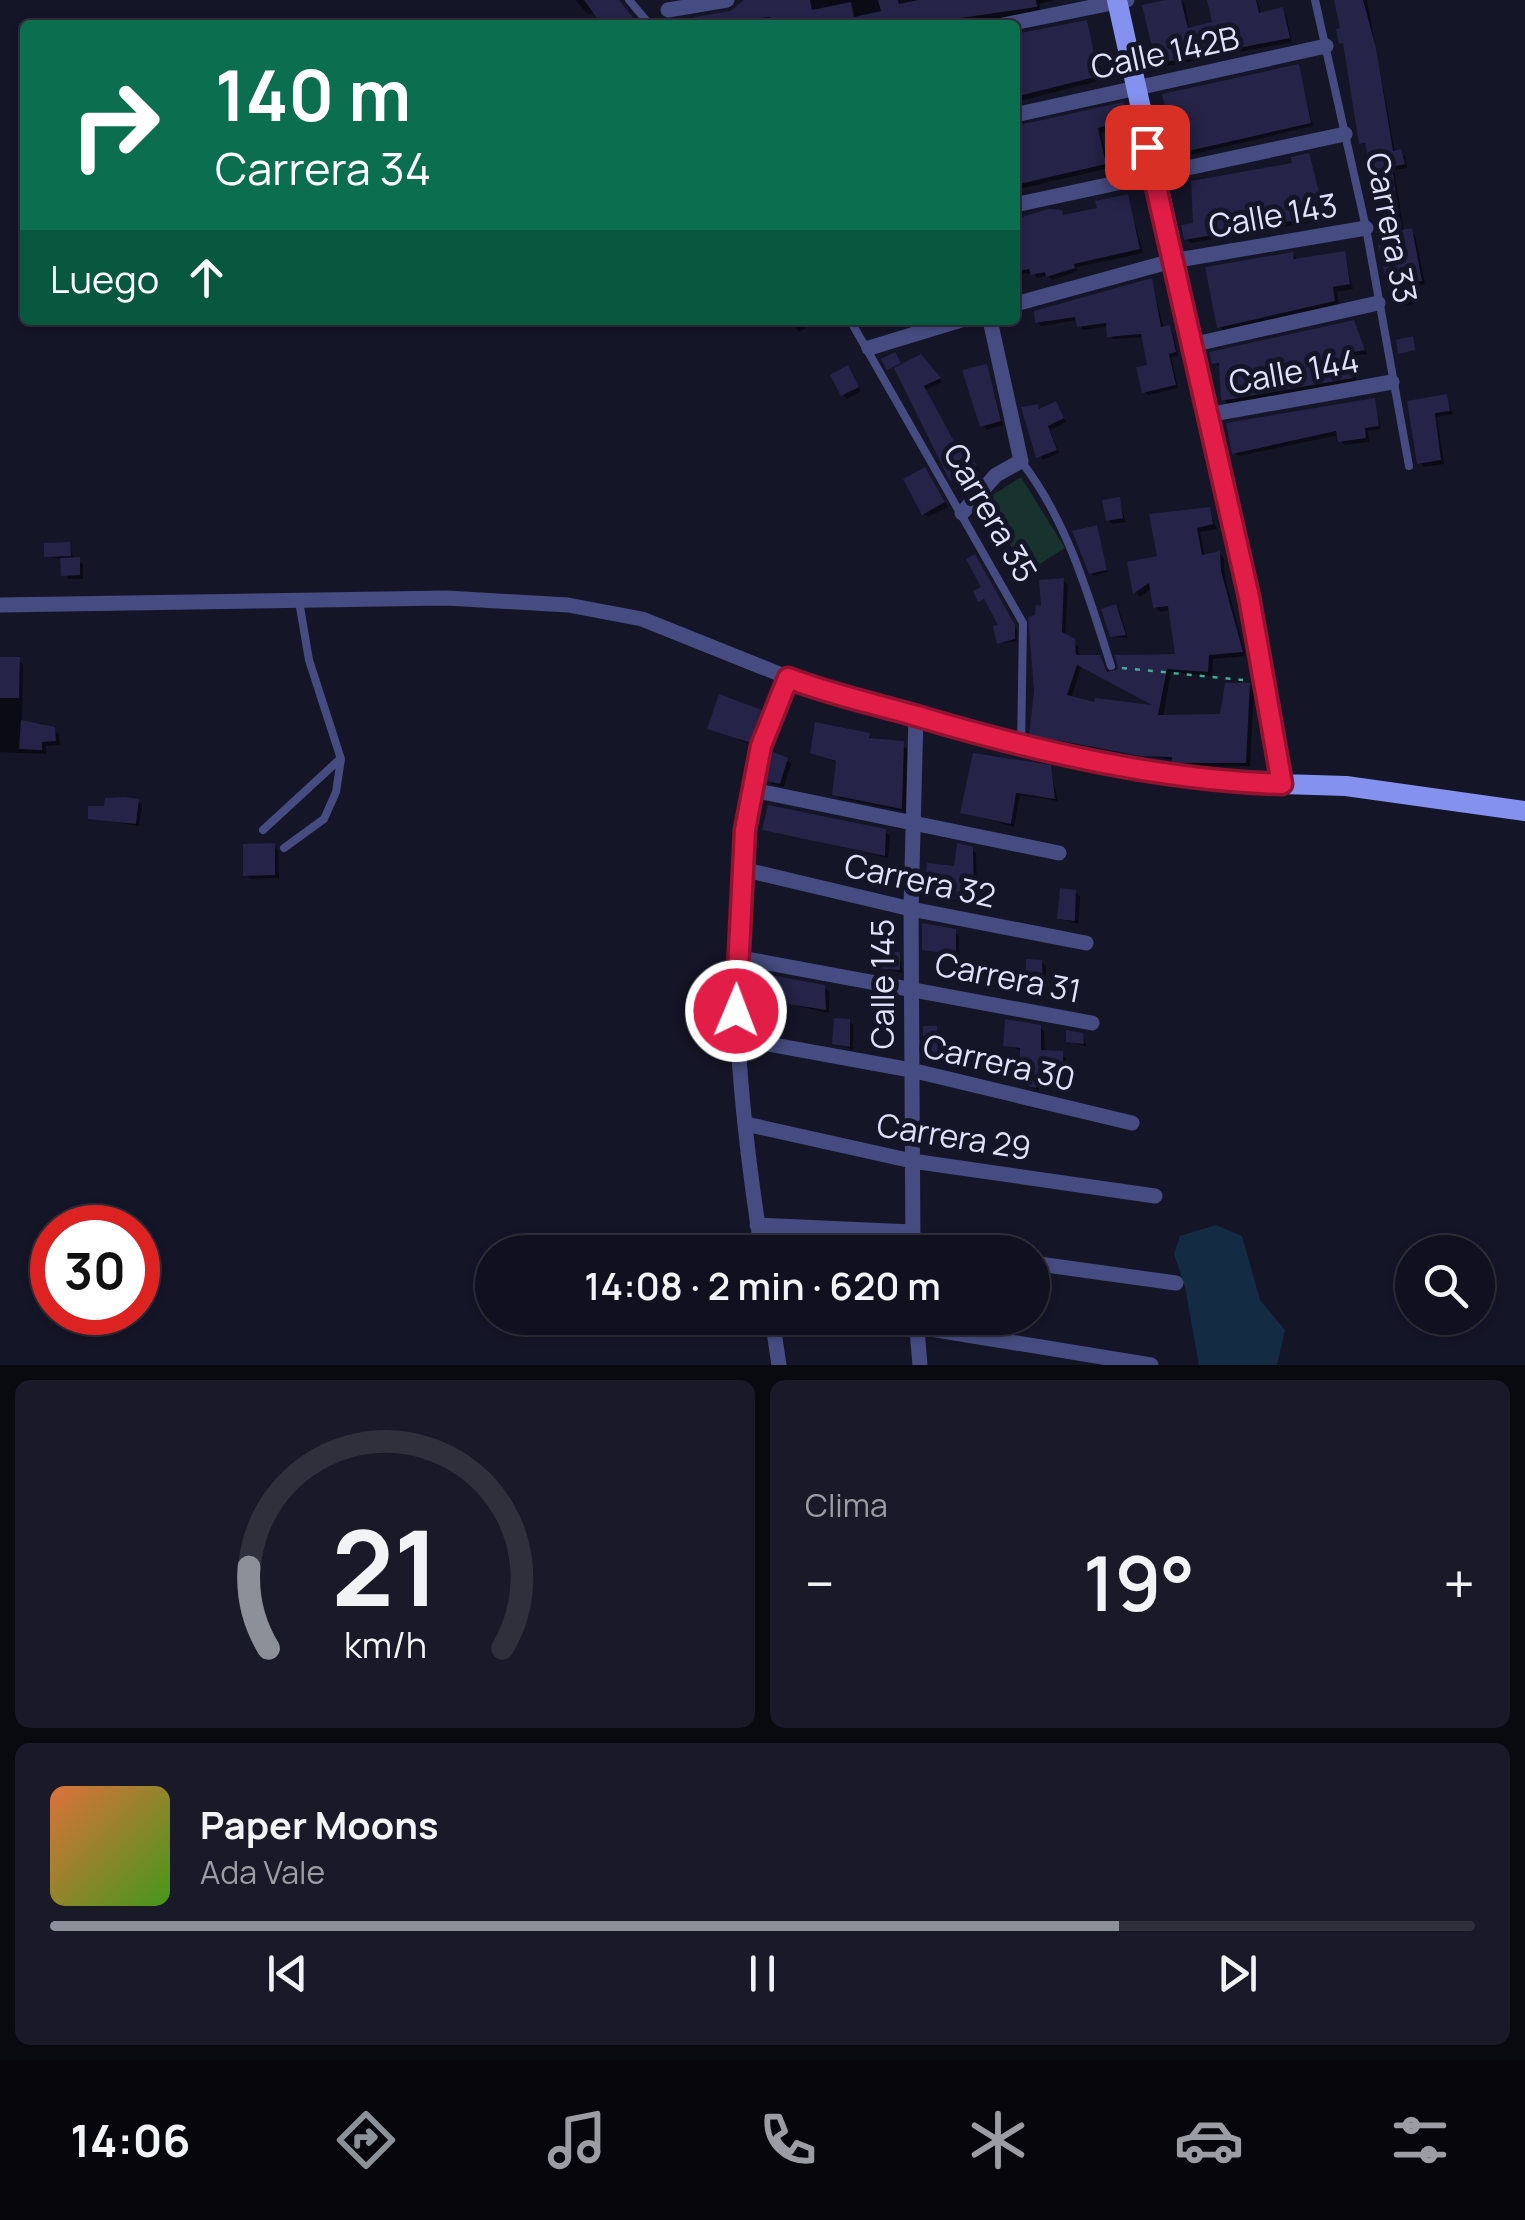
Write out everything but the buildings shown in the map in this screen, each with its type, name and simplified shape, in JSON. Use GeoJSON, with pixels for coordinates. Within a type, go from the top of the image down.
{"type":"FeatureCollection","features":[{"type":"Feature","properties":{"kind":"street"},"geometry":{"type":"LineString","coordinates":[[671,5],[727,0]]}},
{"type":"Feature","properties":{"kind":"street"},"geometry":{"type":"LineString","coordinates":[[1020,22],[1120,1],[1134,88],[1264,680],[1282,784]]}},
{"type":"Feature","properties":{"kind":"street","name":"Calle 142B"},"geometry":{"type":"LineString","coordinates":[[1020,113],[1326,46]]}},
{"type":"Feature","properties":{"kind":"street"},"geometry":{"type":"LineString","coordinates":[[1020,204],[1345,134]]}},
{"type":"Feature","properties":{"kind":"street","name":"Calle 143"},"geometry":{"type":"LineString","coordinates":[[1020,303],[1172,261],[1366,228]]}},
{"type":"Feature","properties":{"kind":"street"},"geometry":{"type":"LineString","coordinates":[[1191,345],[1378,303]]}},
{"type":"Feature","properties":{"kind":"street"},"geometry":{"type":"LineString","coordinates":[[869,348],[945,325]]}},
{"type":"Feature","properties":{"kind":"street"},"geometry":{"type":"LineString","coordinates":[[962,513],[996,476],[1021,461],[991,325]]}},
{"type":"Feature","properties":{"kind":"street","name":"Calle 144"},"geometry":{"type":"LineString","coordinates":[[1207,416],[1392,382]]}},
{"type":"Feature","properties":{"kind":"street"},"geometry":{"type":"LineString","coordinates":[[0,605],[447,598],[568,605],[642,620],[832,694],[1020,748],[1222,782],[1346,786],[1525,811]]}},
{"type":"Feature","properties":{"kind":"street"},"geometry":{"type":"LineString","coordinates":[[759,1235],[736,1038],[736,957],[742,869],[761,746],[788,678]]}},
{"type":"Feature","properties":{"kind":"street","name":"Calle 145"},"geometry":{"type":"LineString","coordinates":[[912,1235],[911,910],[916,716]]}},
{"type":"Feature","properties":{"kind":"street"},"geometry":{"type":"LineString","coordinates":[[753,790],[1059,854]]}},
{"type":"Feature","properties":{"kind":"street","name":"Carrera 32"},"geometry":{"type":"LineString","coordinates":[[742,869],[911,910],[1086,943]]}},
{"type":"Feature","properties":{"kind":"street","name":"Carrera 31"},"geometry":{"type":"LineString","coordinates":[[736,957],[1092,1022]]}},
{"type":"Feature","properties":{"kind":"street","name":"Carrera 30"},"geometry":{"type":"LineString","coordinates":[[736,1038],[910,1070],[1132,1122]]}},
{"type":"Feature","properties":{"kind":"street","name":"Carrera 29"},"geometry":{"type":"LineString","coordinates":[[746,1124],[912,1162],[1155,1196]]}},
{"type":"Feature","properties":{"kind":"street"},"geometry":{"type":"LineString","coordinates":[[757,1225],[843,1235]]}},
{"type":"Feature","properties":{"kind":"street"},"geometry":{"type":"LineString","coordinates":[[1050,1266],[1176,1283]]}},
{"type":"Feature","properties":{"kind":"street"},"geometry":{"type":"LineString","coordinates":[[775,1335],[779,1365]]}},
{"type":"Feature","properties":{"kind":"street"},"geometry":{"type":"LineString","coordinates":[[918,1335],[920,1365]]}},
{"type":"Feature","properties":{"kind":"street"},"geometry":{"type":"LineString","coordinates":[[988,1335],[1152,1365]]}},
{"type":"Feature","properties":{"kind":"lane"},"geometry":{"type":"LineString","coordinates":[[629,0],[646,20]]}},
{"type":"Feature","properties":{"kind":"lane","name":"Carrera 33"},"geometry":{"type":"LineString","coordinates":[[1315,0],[1366,228],[1409,466]]}},
{"type":"Feature","properties":{"kind":"lane","name":"Carrera 35"},"geometry":{"type":"LineString","coordinates":[[853,325],[1023,623],[1020,748]]}},
{"type":"Feature","properties":{"kind":"lane"},"geometry":{"type":"LineString","coordinates":[[1021,461],[1047,495],[1067,534],[1111,666]]}},
{"type":"Feature","properties":{"kind":"lane"},"geometry":{"type":"LineString","coordinates":[[284,848],[324,819],[336,792],[340,759],[309,660],[299,601]]}},
{"type":"Feature","properties":{"kind":"lane"},"geometry":{"type":"LineString","coordinates":[[263,830],[340,759]]}},
{"type":"Feature","properties":{"kind":"path"},"geometry":{"type":"LineString","coordinates":[[1111,666],[1213,681],[1264,680]]}},
{"type":"Feature","properties":{"kind":"green space"},"geometry":{"type":"Polygon","coordinates":[[[1021,477],[1065,548],[1027,572],[983,501],[1021,477]]]}},
{"type":"Feature","properties":{"kind":"water"},"geometry":{"type":"Polygon","coordinates":[[[1216,1225],[1242,1236],[1260,1300],[1285,1330],[1277,1365],[1199,1365],[1185,1287],[1174,1254],[1180,1236],[1216,1225]]]}},
{"type":"Feature","properties":{"kind":"route"},"geometry":{"type":"LineString","coordinates":[[736,1011],[745,830],[761,746],[788,678],[1020,748],[1222,782],[1282,784],[1249,597],[1147,147]]}}]}
